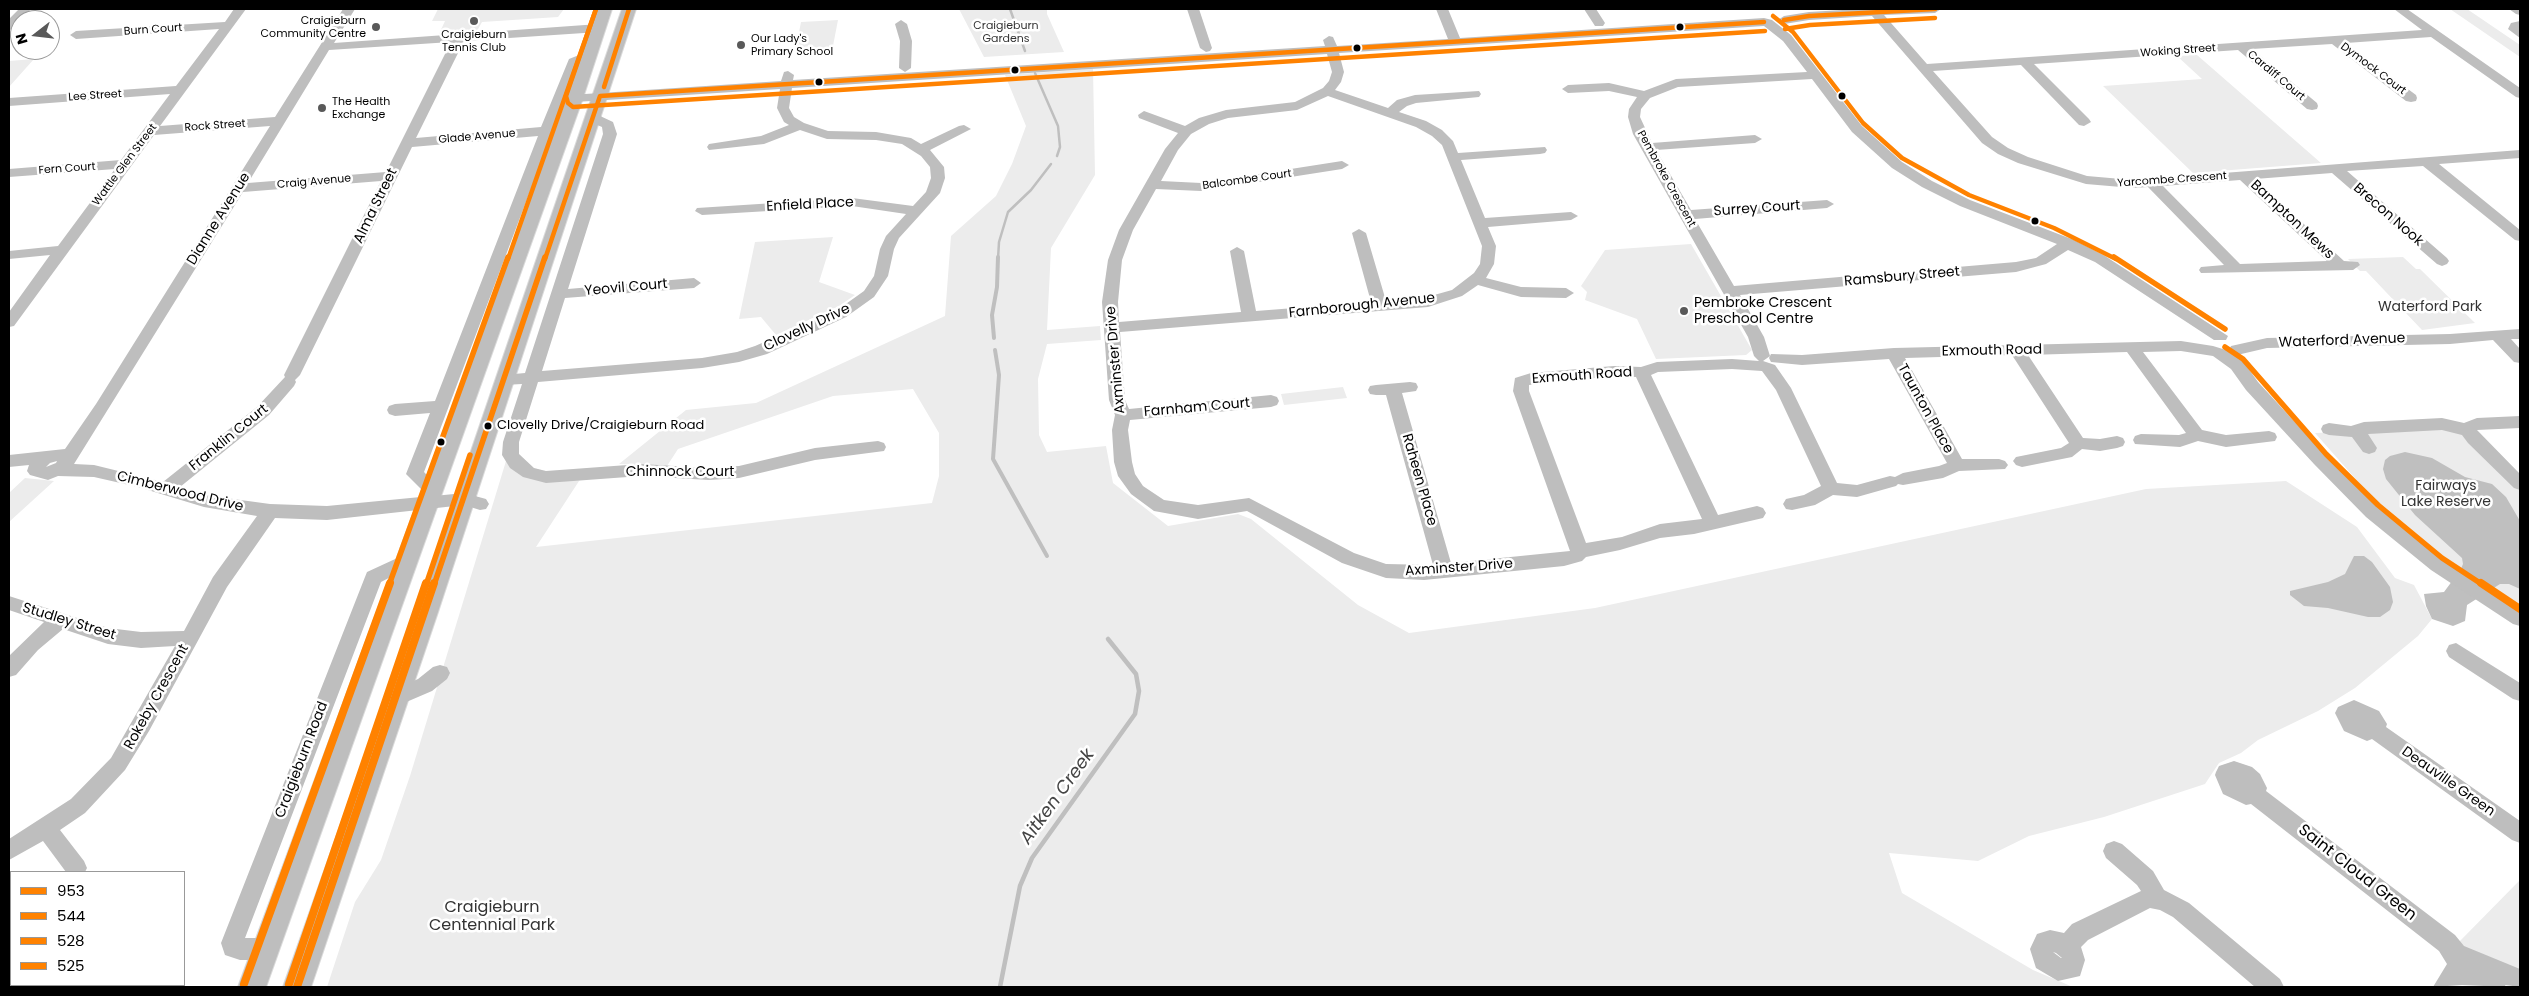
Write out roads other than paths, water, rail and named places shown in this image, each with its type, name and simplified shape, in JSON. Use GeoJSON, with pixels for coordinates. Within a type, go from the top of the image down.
{"type":"FeatureCollection","features":[{"type":"Feature","properties":{"kind":"main road","name":"Craigieburn Road"},"geometry":{"type":"LineString","coordinates":[[252,987],[577,93],[605,9]]}},
{"type":"Feature","properties":{"kind":"main road"},"geometry":{"type":"LineString","coordinates":[[297,987],[599,102],[628,9]]}},
{"type":"Feature","properties":{"kind":"street"},"geometry":{"type":"LineString","coordinates":[[9,26],[25,9]]}},
{"type":"Feature","properties":{"kind":"street","name":"Wattle Glen Street"},"geometry":{"type":"LineString","coordinates":[[9,322],[240,9]]}},
{"type":"Feature","properties":{"kind":"street","name":"Dianne Avenue"},"geometry":{"type":"LineString","coordinates":[[60,459],[102,408],[349,9]]}},
{"type":"Feature","properties":{"kind":"street"},"geometry":{"type":"LineString","coordinates":[[1193,9],[1206,48]]}},
{"type":"Feature","properties":{"kind":"street"},"geometry":{"type":"LineString","coordinates":[[1442,9],[1453,36]]}},
{"type":"Feature","properties":{"kind":"street"},"geometry":{"type":"LineString","coordinates":[[1590,9],[1599,23]]}},
{"type":"Feature","properties":{"kind":"street"},"geometry":{"type":"LineString","coordinates":[[1780,18],[1824,9]]}},
{"type":"Feature","properties":{"kind":"street"},"geometry":{"type":"LineString","coordinates":[[1831,9],[1870,13]]}},
{"type":"Feature","properties":{"kind":"street"},"geometry":{"type":"LineString","coordinates":[[787,79],[905,68],[1100,63],[1453,36],[1935,9]]}},
{"type":"Feature","properties":{"kind":"street"},"geometry":{"type":"LineString","coordinates":[[2400,9],[2520,94]]}},
{"type":"Feature","properties":{"kind":"street"},"geometry":{"type":"LineString","coordinates":[[2515,9],[2520,12]]}},
{"type":"Feature","properties":{"kind":"street","name":"Yarcombe Crescent"},"geometry":{"type":"LineString","coordinates":[[1870,13],[1923,68],[1979,133],[2012,155],[2067,175],[2093,181],[2123,184],[2152,183],[2426,161],[2518,156]]}},
{"type":"Feature","properties":{"kind":"street"},"geometry":{"type":"LineString","coordinates":[[1453,36],[1693,17],[1763,20],[1787,38],[1857,129],[1897,165],[1922,181],[1965,203],[2068,244],[2122,271],[2230,344],[2371,505],[2404,539]]}},
{"type":"Feature","properties":{"kind":"street"},"geometry":{"type":"LineString","coordinates":[[1780,18],[1787,38]]}},
{"type":"Feature","properties":{"kind":"street","name":"Burn Court"},"geometry":{"type":"LineString","coordinates":[[76,35],[229,24]]}},
{"type":"Feature","properties":{"kind":"street"},"geometry":{"type":"LineString","coordinates":[[901,24],[906,41],[905,68]]}},
{"type":"Feature","properties":{"kind":"street"},"geometry":{"type":"LineString","coordinates":[[2520,25],[2515,26],[2514,29],[2520,34]]}},
{"type":"Feature","properties":{"kind":"street"},"geometry":{"type":"LineString","coordinates":[[326,47],[599,28]]}},
{"type":"Feature","properties":{"kind":"street","name":"Woking Street"},"geometry":{"type":"LineString","coordinates":[[1923,68],[2434,33]]}},
{"type":"Feature","properties":{"kind":"street","name":"Alma Street"},"geometry":{"type":"LineString","coordinates":[[290,378],[459,38]]}},
{"type":"Feature","properties":{"kind":"street","name":"Dymock Court"},"geometry":{"type":"LineString","coordinates":[[2335,40],[2411,98]]}},
{"type":"Feature","properties":{"kind":"street"},"geometry":{"type":"LineString","coordinates":[[599,102],[665,87],[1029,64],[1066,57],[1206,48],[1330,44]]}},
{"type":"Feature","properties":{"kind":"street"},"geometry":{"type":"LineString","coordinates":[[1330,44],[1338,72],[1334,82],[1327,91],[1421,124],[1448,144],[1480,223],[1489,252],[1487,264],[1477,280],[1521,292],[1566,293]]}},
{"type":"Feature","properties":{"kind":"street","name":"Cardiff Court"},"geometry":{"type":"LineString","coordinates":[[2241,46],[2312,106]]}},
{"type":"Feature","properties":{"kind":"street"},"geometry":{"type":"LineString","coordinates":[[427,502],[415,474],[573,62],[589,55]]}},
{"type":"Feature","properties":{"kind":"street"},"geometry":{"type":"LineString","coordinates":[[1066,57],[1058,62],[1100,63]]}},
{"type":"Feature","properties":{"kind":"street"},"geometry":{"type":"LineString","coordinates":[[2024,61],[2084,122]]}},
{"type":"Feature","properties":{"kind":"street"},"geometry":{"type":"LineString","coordinates":[[1568,89],[1609,86],[1645,95],[1660,87],[1683,82],[1814,73]]}},
{"type":"Feature","properties":{"kind":"street"},"geometry":{"type":"LineString","coordinates":[[787,79],[783,108],[790,118],[798,126],[827,135],[895,139],[921,149],[964,128]]}},
{"type":"Feature","properties":{"kind":"street"},"geometry":{"type":"LineString","coordinates":[[577,93],[599,102],[628,97],[665,87]]}},
{"type":"Feature","properties":{"kind":"street","name":"Lee Street"},"geometry":{"type":"LineString","coordinates":[[9,102],[180,90]]}},
{"type":"Feature","properties":{"kind":"street","name":"Axminster Drive"},"geometry":{"type":"LineString","coordinates":[[1327,91],[1297,106],[1221,116],[1204,121],[1186,131],[1172,149],[1126,230],[1115,260],[1110,287],[1117,400],[1122,415],[1120,430],[1123,462],[1127,476],[1137,490],[1160,506],[1198,512],[1249,504],[1362,564],[1397,572],[1444,570],[1573,558],[1580,551],[1660,531],[1713,523],[1758,513]]}},
{"type":"Feature","properties":{"kind":"street"},"geometry":{"type":"LineString","coordinates":[[1390,113],[1402,103],[1416,99],[1475,94]]}},
{"type":"Feature","properties":{"kind":"street","name":"Pembroke Crescent"},"geometry":{"type":"LineString","coordinates":[[1645,95],[1635,109],[1634,117],[1648,147],[1770,362],[1832,489]]}},
{"type":"Feature","properties":{"kind":"street"},"geometry":{"type":"LineString","coordinates":[[531,377],[610,134],[599,102]]}},
{"type":"Feature","properties":{"kind":"street"},"geometry":{"type":"LineString","coordinates":[[1144,115],[1186,131]]}},
{"type":"Feature","properties":{"kind":"street","name":"Rock Street"},"geometry":{"type":"LineString","coordinates":[[150,131],[280,121]]}},
{"type":"Feature","properties":{"kind":"street"},"geometry":{"type":"LineString","coordinates":[[714,147],[764,140],[798,126]]}},
{"type":"Feature","properties":{"kind":"street","name":"Glade Avenue"},"geometry":{"type":"LineString","coordinates":[[407,142],[546,131]]}},
{"type":"Feature","properties":{"kind":"street"},"geometry":{"type":"LineString","coordinates":[[1648,147],[1755,139]]}},
{"type":"Feature","properties":{"kind":"street","name":"Clovelly Drive"},"geometry":{"type":"LineString","coordinates":[[504,380],[714,362],[762,350],[846,312],[874,288],[881,276],[889,243],[933,193],[938,178],[935,162],[921,149]]}},
{"type":"Feature","properties":{"kind":"street"},"geometry":{"type":"LineString","coordinates":[[1454,157],[1540,150]]}},
{"type":"Feature","properties":{"kind":"street"},"geometry":{"type":"LineString","coordinates":[[2426,161],[2520,237]]}},
{"type":"Feature","properties":{"kind":"street","name":"Fern Court"},"geometry":{"type":"LineString","coordinates":[[9,173],[125,164]]}},
{"type":"Feature","properties":{"kind":"street","name":"Balcombe Court"},"geometry":{"type":"LineString","coordinates":[[1152,184],[1181,188],[1201,187],[1342,165]]}},
{"type":"Feature","properties":{"kind":"street","name":"Brecon Nook"},"geometry":{"type":"LineString","coordinates":[[2335,168],[2441,261]]}},
{"type":"Feature","properties":{"kind":"street","name":"Bampton Mews"},"geometry":{"type":"LineString","coordinates":[[2206,270],[2347,265],[2243,175]]}},
{"type":"Feature","properties":{"kind":"street","name":"Craig Avenue"},"geometry":{"type":"LineString","coordinates":[[238,188],[390,176]]}},
{"type":"Feature","properties":{"kind":"street"},"geometry":{"type":"LineString","coordinates":[[2152,183],[2236,269]]}},
{"type":"Feature","properties":{"kind":"street","name":"Enfield Place"},"geometry":{"type":"LineString","coordinates":[[702,211],[852,202],[916,211]]}},
{"type":"Feature","properties":{"kind":"street","name":"Surrey Court"},"geometry":{"type":"LineString","coordinates":[[1687,215],[1827,204]]}},
{"type":"Feature","properties":{"kind":"street"},"geometry":{"type":"LineString","coordinates":[[1480,223],[1572,216]]}},
{"type":"Feature","properties":{"kind":"street"},"geometry":{"type":"LineString","coordinates":[[1359,232],[1380,306]]}},
{"type":"Feature","properties":{"kind":"street","name":"Ramsbury Street"},"geometry":{"type":"LineString","coordinates":[[1730,291],[2016,267],[2041,261],[2068,244]]}},
{"type":"Feature","properties":{"kind":"street"},"geometry":{"type":"LineString","coordinates":[[9,255],[61,250]]}},
{"type":"Feature","properties":{"kind":"street"},"geometry":{"type":"LineString","coordinates":[[1237,251],[1249,317]]}},
{"type":"Feature","properties":{"kind":"street"},"geometry":{"type":"LineString","coordinates":[[490,282],[514,267]]}},
{"type":"Feature","properties":{"kind":"street","name":"Farnborough Avenue"},"geometry":{"type":"LineString","coordinates":[[1112,328],[1380,306],[1439,299],[1456,293],[1477,280]]}},
{"type":"Feature","properties":{"kind":"street","name":"Yeovil Court"},"geometry":{"type":"LineString","coordinates":[[559,294],[694,283]]}},
{"type":"Feature","properties":{"kind":"street"},"geometry":{"type":"LineString","coordinates":[[2172,306],[2210,346],[2237,365],[2252,386],[2348,491],[2437,565],[2520,619]]}},
{"type":"Feature","properties":{"kind":"street","name":"Waterford Avenue"},"geometry":{"type":"LineString","coordinates":[[2230,344],[2417,338],[2450,340],[2520,334]]}},
{"type":"Feature","properties":{"kind":"street"},"geometry":{"type":"LineString","coordinates":[[2210,346],[2210,335],[2230,344]]}},
{"type":"Feature","properties":{"kind":"street"},"geometry":{"type":"LineString","coordinates":[[2492,335],[2520,358]]}},
{"type":"Feature","properties":{"kind":"street"},"geometry":{"type":"LineString","coordinates":[[2210,346],[2230,354],[2230,344]]}},
{"type":"Feature","properties":{"kind":"street","name":"Exmouth Road"},"geometry":{"type":"LineString","coordinates":[[1580,551],[1520,391],[1522,382],[1531,378],[1614,371],[1642,372],[1657,367],[1770,362],[1894,353],[2210,346]]}},
{"type":"Feature","properties":{"kind":"street"},"geometry":{"type":"LineString","coordinates":[[2132,348],[2197,435]]}},
{"type":"Feature","properties":{"kind":"street"},"geometry":{"type":"LineString","coordinates":[[2016,350],[2078,443]]}},
{"type":"Feature","properties":{"kind":"street","name":"Taunton Place"},"geometry":{"type":"LineString","coordinates":[[1894,353],[1957,465]]}},
{"type":"Feature","properties":{"kind":"street"},"geometry":{"type":"LineString","coordinates":[[1642,372],[1713,523]]}},
{"type":"Feature","properties":{"kind":"street","name":"Chinnock Court"},"geometry":{"type":"LineString","coordinates":[[531,377],[511,442],[510,455],[516,464],[529,473],[546,477],[641,470],[709,474],[739,472],[815,454],[878,447]]}},
{"type":"Feature","properties":{"kind":"street","name":"Franklin Court"},"geometry":{"type":"LineString","coordinates":[[166,489],[263,411],[290,378]]}},
{"type":"Feature","properties":{"kind":"street","name":"Raheen Place"},"geometry":{"type":"LineString","coordinates":[[1393,389],[1444,570]]}},
{"type":"Feature","properties":{"kind":"street","name":"Farnham Court"},"geometry":{"type":"LineString","coordinates":[[1122,415],[1272,402]]}},
{"type":"Feature","properties":{"kind":"street"},"geometry":{"type":"LineString","coordinates":[[395,410],[442,406]]}},
{"type":"Feature","properties":{"kind":"street"},"geometry":{"type":"LineString","coordinates":[[2468,430],[2472,425],[2478,424],[2520,422]]}},
{"type":"Feature","properties":{"kind":"street"},"geometry":{"type":"LineString","coordinates":[[2329,429],[2356,432],[2364,428],[2435,424],[2468,430],[2474,439],[2520,484]]}},
{"type":"Feature","properties":{"kind":"street"},"geometry":{"type":"LineString","coordinates":[[2356,432],[2369,448]]}},
{"type":"Feature","properties":{"kind":"street"},"geometry":{"type":"LineString","coordinates":[[2141,440],[2180,441],[2197,435],[2226,441],[2269,437]]}},
{"type":"Feature","properties":{"kind":"street"},"geometry":{"type":"LineString","coordinates":[[2078,443],[2100,445],[2117,442]]}},
{"type":"Feature","properties":{"kind":"street"},"geometry":{"type":"LineString","coordinates":[[2022,461],[2066,454],[2076,448],[2078,443]]}},
{"type":"Feature","properties":{"kind":"street","name":"Cimberwood Drive"},"geometry":{"type":"LineString","coordinates":[[9,462],[60,459],[94,471],[230,506],[270,511],[358,516],[427,502],[462,505]]}},
{"type":"Feature","properties":{"kind":"street","name":"Cimberwood Drive"},"geometry":{"type":"LineString","coordinates":[[9,462],[36,472],[48,474],[60,459]]}},
{"type":"Feature","properties":{"kind":"street","name":"Taunton Place"},"geometry":{"type":"LineString","coordinates":[[1832,489],[1857,491],[1943,472],[1957,465],[1999,465]]}},
{"type":"Feature","properties":{"kind":"street"},"geometry":{"type":"LineString","coordinates":[[1792,504],[1808,500],[1832,489]]}},
{"type":"Feature","properties":{"kind":"street","name":"Rokeby Crescent"},"geometry":{"type":"LineString","coordinates":[[9,850],[46,828],[94,791],[118,764],[142,725],[231,565],[270,511]]}},
{"type":"Feature","properties":{"kind":"street","name":"Craigieburn Road"},"geometry":{"type":"LineString","coordinates":[[266,949],[240,949],[233,947],[232,943],[374,576],[406,561]]}},
{"type":"Feature","properties":{"kind":"street","name":"Studley Street"},"geometry":{"type":"LineString","coordinates":[[9,603],[95,632],[124,638],[190,638]]}},
{"type":"Feature","properties":{"kind":"street"},"geometry":{"type":"LineString","coordinates":[[9,669],[30,645],[60,620]]}},
{"type":"Feature","properties":{"kind":"street"},"geometry":{"type":"LineString","coordinates":[[2456,651],[2520,693]]}},
{"type":"Feature","properties":{"kind":"street"},"geometry":{"type":"LineString","coordinates":[[397,698],[426,685],[440,673]]}},
{"type":"Feature","properties":{"kind":"street","name":"Deauville Green"},"geometry":{"type":"LineString","coordinates":[[2375,730],[2520,833]]}},
{"type":"Feature","properties":{"kind":"street","name":"Saint Cloud Green"},"geometry":{"type":"LineString","coordinates":[[2254,794],[2440,937],[2453,971]]}},
{"type":"Feature","properties":{"kind":"street"},"geometry":{"type":"LineString","coordinates":[[46,828],[76,868]]}},
{"type":"Feature","properties":{"kind":"street"},"geometry":{"type":"LineString","coordinates":[[2114,850],[2145,878],[2157,898]]}},
{"type":"Feature","properties":{"kind":"street"},"geometry":{"type":"LineString","coordinates":[[2066,947],[2080,932],[2136,902],[2157,898],[2173,904],[2181,910],[2272,987]]}},
{"type":"Feature","properties":{"kind":"street"},"geometry":{"type":"LineString","coordinates":[[2453,971],[2520,980]]}},
{"type":"Feature","properties":{"kind":"street"},"geometry":{"type":"LineString","coordinates":[[2453,971],[2494,987]]}},
{"type":"Feature","properties":{"kind":"waterway","name":"Aitken Creek"},"geometry":{"type":"LineString","coordinates":[[1010,9],[1025,51]]}},
{"type":"Feature","properties":{"kind":"waterway","name":"Aitken Creek"},"geometry":{"type":"LineString","coordinates":[[1035,73],[1058,126],[1060,147],[1057,156]]}},
{"type":"Feature","properties":{"kind":"waterway","name":"Aitken Creek"},"geometry":{"type":"LineString","coordinates":[[998,259],[999,242],[1008,212],[1031,190],[1051,164]]}},
{"type":"Feature","properties":{"kind":"waterway","name":"Aitken Creek"},"geometry":{"type":"LineString","coordinates":[[994,338],[992,315],[997,287],[998,257]]}},
{"type":"Feature","properties":{"kind":"waterway","name":"Aitken Creek"},"geometry":{"type":"LineString","coordinates":[[995,350],[999,375],[993,459],[1047,556]]}},
{"type":"Feature","properties":{"kind":"waterway","name":"Aitken Creek"},"geometry":{"type":"LineString","coordinates":[[1000,987],[1020,886],[1032,858],[1135,714],[1139,691],[1136,674],[1108,639]]}},
{"type":"Feature","properties":{"kind":"place","name":"Craigieburn Tennis Club"},"geometry":{"type":"Point","coordinates":[474,21]}},
{"type":"Feature","properties":{"kind":"place","name":"Craigieburn Community Centre"},"geometry":{"type":"Point","coordinates":[376,27]}},
{"type":"Feature","properties":{"kind":"place","name":"Our Lady's Primary School"},"geometry":{"type":"Point","coordinates":[741,45]}},
{"type":"Feature","properties":{"kind":"place","name":"The Health Exchange"},"geometry":{"type":"Point","coordinates":[322,108]}},
{"type":"Feature","properties":{"kind":"place","name":"Pembroke Crescent Preschool Centre"},"geometry":{"type":"Point","coordinates":[1684,311]}},
{"type":"Feature","properties":{"kind":"place","name":"Clovelly Drive/Craigieburn Road"},"geometry":{"type":"Point","coordinates":[488,426]}},
{"type":"Feature","properties":{"kind":"park label","name":"Craigieburn Gardens"},"geometry":{"type":"Point","coordinates":[1006,32]}},
{"type":"Feature","properties":{"kind":"park label","name":"Waterford Park"},"geometry":{"type":"Point","coordinates":[2430,307]}},
{"type":"Feature","properties":{"kind":"park label","name":"Fairways Lake Reserve"},"geometry":{"type":"Point","coordinates":[2446,494]}},
{"type":"Feature","properties":{"kind":"park label","name":"Craigieburn Centennial Park"},"geometry":{"type":"Point","coordinates":[492,917]}}]}
